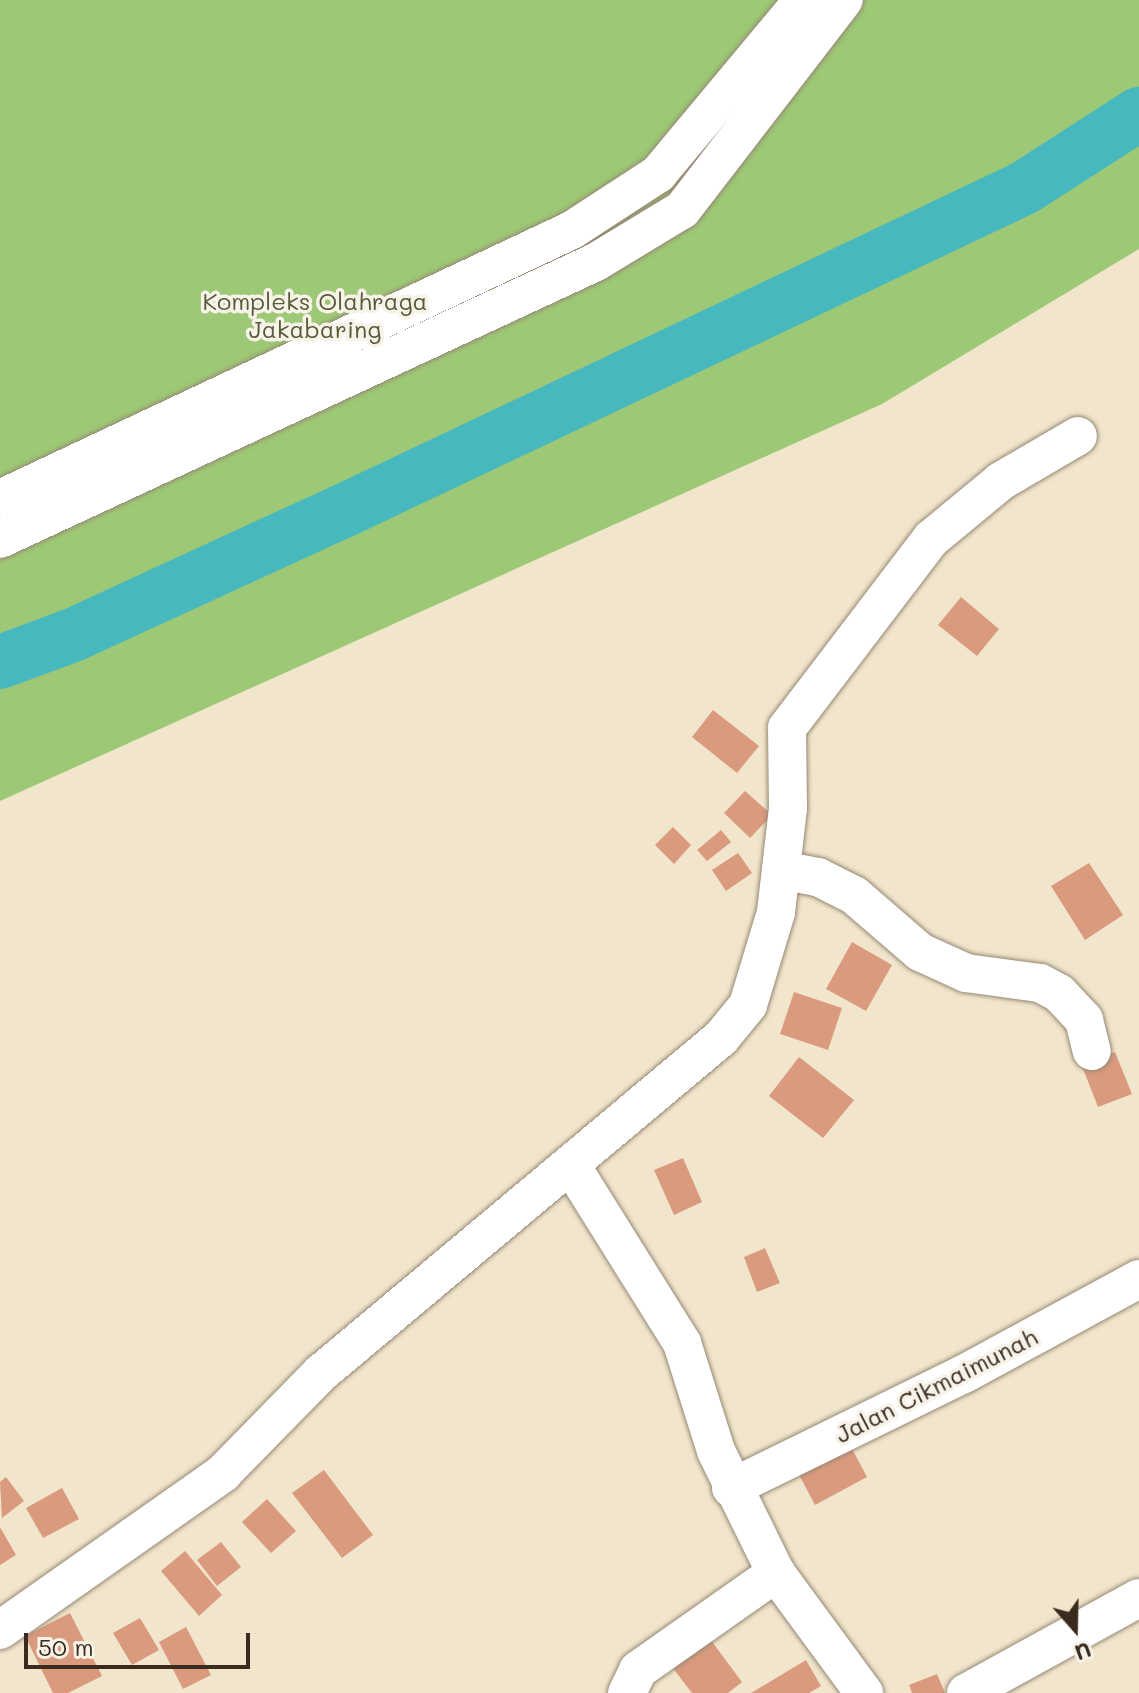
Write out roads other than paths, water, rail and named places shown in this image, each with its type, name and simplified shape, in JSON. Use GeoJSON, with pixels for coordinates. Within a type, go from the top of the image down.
{"type":"FeatureCollection","features":[{"type":"Feature","properties":{"kind":"street"},"geometry":{"type":"LineString","coordinates":[[0,499],[572,230],[658,174],[803,0]]}},
{"type":"Feature","properties":{"kind":"street"},"geometry":{"type":"LineString","coordinates":[[0,539],[596,262],[682,210],[844,0]]}},
{"type":"Feature","properties":{"kind":"street"},"geometry":{"type":"LineString","coordinates":[[0,1630],[223,1473],[321,1373],[572,1167],[699,1058],[748,1005],[769,943],[781,870],[788,809],[787,728],[931,539],[1001,481],[1078,436]]}},
{"type":"Feature","properties":{"kind":"street"},"geometry":{"type":"LineString","coordinates":[[781,870],[818,877],[854,895],[920,952],[966,973],[1040,983],[1059,993],[1084,1020],[1092,1051]]}},
{"type":"Feature","properties":{"kind":"street"},"geometry":{"type":"LineString","coordinates":[[572,1167],[682,1343],[731,1488],[776,1573],[864,1693]]}},
{"type":"Feature","properties":{"kind":"street","name":"Jalan Cikmaimunah"},"geometry":{"type":"LineString","coordinates":[[731,1488],[964,1374],[1139,1279]]}},
{"type":"Feature","properties":{"kind":"street"},"geometry":{"type":"LineString","coordinates":[[627,1693],[638,1670],[776,1573]]}},
{"type":"Feature","properties":{"kind":"street"},"geometry":{"type":"LineString","coordinates":[[966,1693],[1139,1598]]}},
{"type":"Feature","properties":{"kind":"waterway"},"geometry":{"type":"LineString","coordinates":[[0,662],[73,635],[341,512],[1024,188],[1139,114]]}},
{"type":"Feature","properties":{"kind":"park label","name":"Kompleks Olahraga Jakabaring"},"geometry":{"type":"Point","coordinates":[315,315]}}]}
